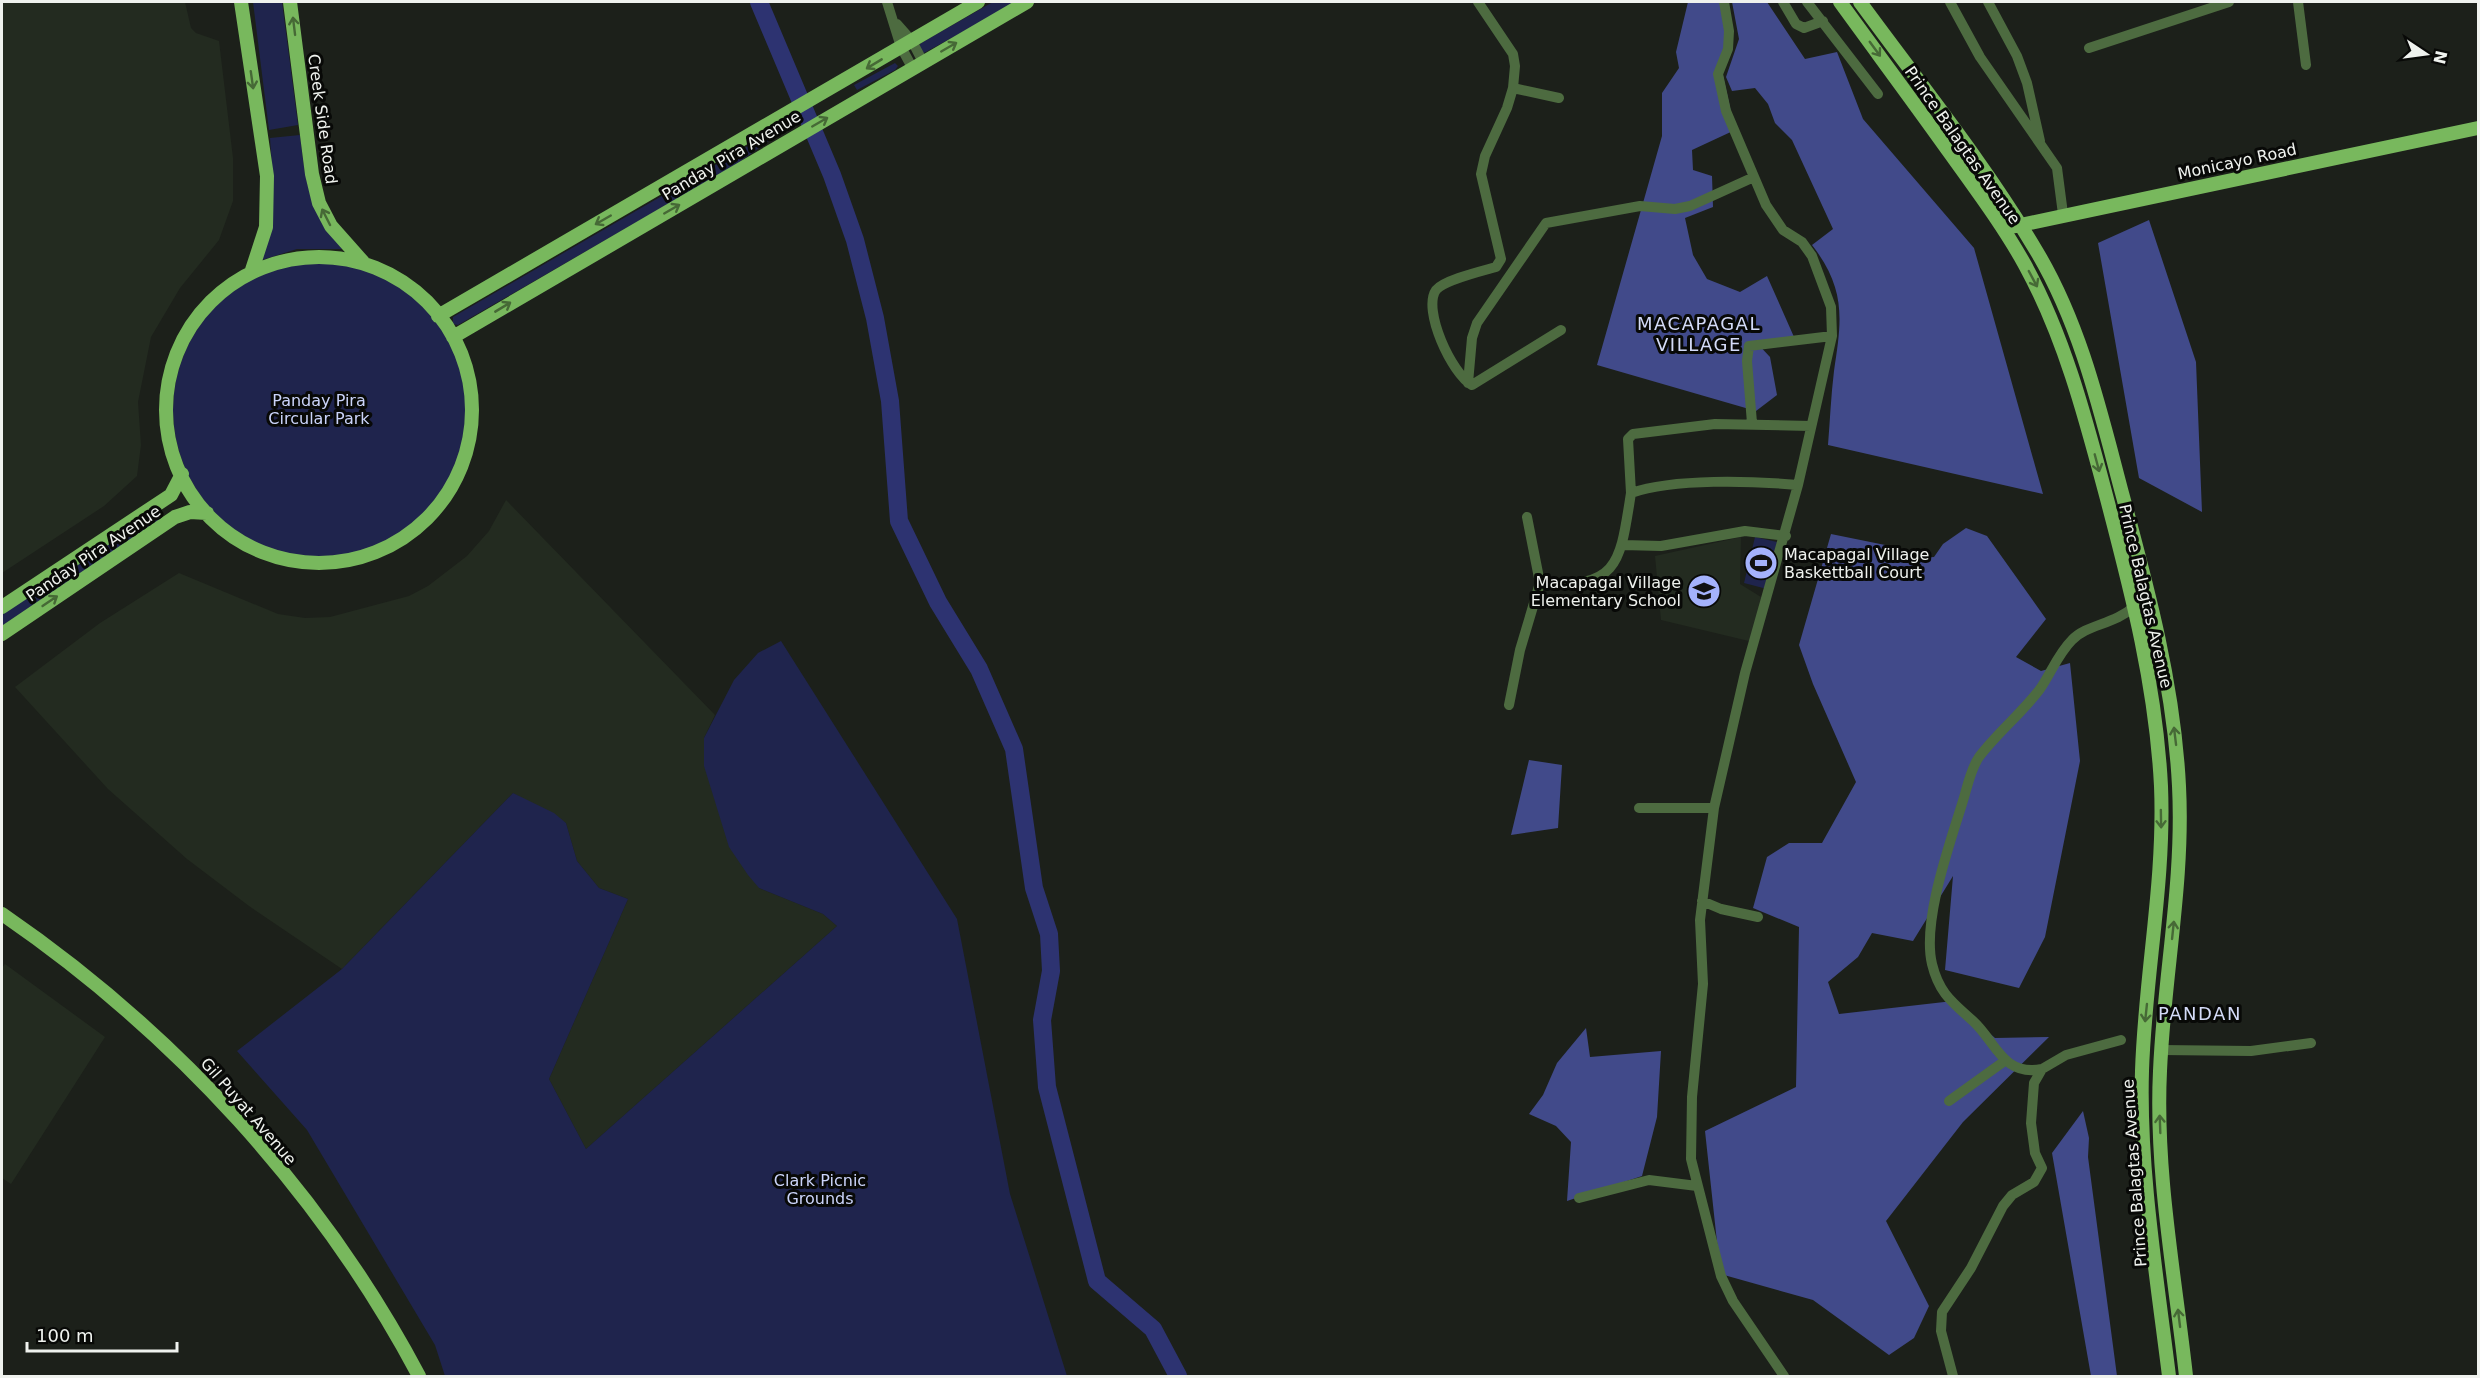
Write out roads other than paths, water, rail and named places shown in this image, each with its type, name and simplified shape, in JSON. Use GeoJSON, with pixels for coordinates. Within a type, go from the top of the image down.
{"type":"FeatureCollection","features":[{"type":"Feature","properties":{"kind":"main road"},"geometry":{"type":"LineString","coordinates":[[241,2],[267,176],[266,227],[252,270]]}},
{"type":"Feature","properties":{"kind":"main road","name":"Creek Side Road"},"geometry":{"type":"LineString","coordinates":[[290,2],[312,174],[319,203],[330,226],[363,262]]}},
{"type":"Feature","properties":{"kind":"main road","name":"Panday Pira Avenue"},"geometry":{"type":"LineString","coordinates":[[438,316],[978,2]]}},
{"type":"Feature","properties":{"kind":"main road","name":"Panday Pira Avenue"},"geometry":{"type":"LineString","coordinates":[[453,337],[1027,2]]}},
{"type":"Feature","properties":{"kind":"main road","name":"Prince Balagtas Avenue"},"geometry":{"type":"LineString","coordinates":[[1840,2],[2003,229],[2038,290],[2057,333],[2093,448],[2135,606],[2154,703],[2161,787],[2159,890],[2142,1074],[2148,1186],[2169,1377]]}},
{"type":"Feature","properties":{"kind":"main road","name":"Prince Balagtas Avenue"},"geometry":{"type":"LineString","coordinates":[[1860,2],[1953,127],[2019,225],[2053,283],[2089,371],[2151,601],[2170,701],[2178,776],[2180,840],[2161,1050],[2160,1124],[2164,1186],[2186,1377]]}},
{"type":"Feature","properties":{"kind":"main road","name":"Monicayo Road"},"geometry":{"type":"LineString","coordinates":[[2003,229],[2095,207],[2478,128]]}},
{"type":"Feature","properties":{"kind":"main road"},"geometry":{"type":"LineString","coordinates":[[306,256],[333,257],[363,262],[404,284],[438,316],[453,337],[470,391],[472,424],[466,454],[455,482],[442,503],[419,526],[394,544],[365,559],[336,565],[308,564],[279,559],[252,548],[228,532],[207,513],[182,474],[172,446],[168,417],[169,387],[176,358],[189,331],[206,306],[228,286],[252,270],[278,260],[306,256]]}},
{"type":"Feature","properties":{"kind":"main road","name":"Panday Pira Avenue"},"geometry":{"type":"LineString","coordinates":[[2,607],[171,495],[182,474]]}},
{"type":"Feature","properties":{"kind":"main road","name":"Panday Pira Avenue"},"geometry":{"type":"LineString","coordinates":[[2,633],[175,517],[190,512],[207,513]]}},
{"type":"Feature","properties":{"kind":"main road","name":"Gil Puyat Avenue"},"geometry":{"type":"LineString","coordinates":[[2,914],[64,958],[131,1013],[201,1079],[257,1142],[332,1235],[376,1297],[419,1377]]}},
{"type":"Feature","properties":{"kind":"street"},"geometry":{"type":"LineString","coordinates":[[887,2],[894,21],[918,66]]}},
{"type":"Feature","properties":{"kind":"street"},"geometry":{"type":"LineString","coordinates":[[1478,2],[1513,54],[1514,88],[1481,174],[1501,259],[1496,267],[1445,283],[1437,290],[1433,297],[1436,322],[1450,362],[1468,382],[1476,384],[1561,330]]}},
{"type":"Feature","properties":{"kind":"street"},"geometry":{"type":"LineString","coordinates":[[1724,2],[1729,31],[1728,49],[1719,67],[1718,82],[1726,111],[1766,205],[1784,230],[1802,242],[1812,256],[1831,307],[1832,336],[1798,485],[1786,536],[1745,673],[1714,808],[1702,901],[1703,984],[1692,1097],[1691,1159],[1696,1186],[1725,1285],[1743,1317],[1784,1377]]}},
{"type":"Feature","properties":{"kind":"street"},"geometry":{"type":"LineString","coordinates":[[1784,2],[1796,24],[1804,28],[1823,21]]}},
{"type":"Feature","properties":{"kind":"street"},"geometry":{"type":"LineString","coordinates":[[1807,2],[1878,94]]}},
{"type":"Feature","properties":{"kind":"street"},"geometry":{"type":"LineString","coordinates":[[1950,2],[1980,57],[2057,168],[2063,214]]}},
{"type":"Feature","properties":{"kind":"street"},"geometry":{"type":"LineString","coordinates":[[1988,2],[2023,70],[2041,144]]}},
{"type":"Feature","properties":{"kind":"street"},"geometry":{"type":"LineString","coordinates":[[2089,48],[2229,2]]}},
{"type":"Feature","properties":{"kind":"street"},"geometry":{"type":"LineString","coordinates":[[2298,2],[2306,64]]}},
{"type":"Feature","properties":{"kind":"street"},"geometry":{"type":"LineString","coordinates":[[1514,88],[1559,98]]}},
{"type":"Feature","properties":{"kind":"street"},"geometry":{"type":"LineString","coordinates":[[1468,382],[1472,338],[1477,324],[1546,223],[1640,206],[1675,209],[1690,206],[1754,177]]}},
{"type":"Feature","properties":{"kind":"street"},"geometry":{"type":"LineString","coordinates":[[1752,423],[1747,361],[1749,346],[1832,336]]}},
{"type":"Feature","properties":{"kind":"street"},"geometry":{"type":"LineString","coordinates":[[1540,583],[1565,585],[1599,578],[1611,570],[1623,545],[1631,493],[1629,436],[1672,429],[1752,423],[1811,426]]}},
{"type":"Feature","properties":{"kind":"street"},"geometry":{"type":"LineString","coordinates":[[1631,493],[1699,483],[1744,482],[1798,485]]}},
{"type":"Feature","properties":{"kind":"street"},"geometry":{"type":"LineString","coordinates":[[1509,705],[1520,650],[1540,583],[1527,517]]}},
{"type":"Feature","properties":{"kind":"street"},"geometry":{"type":"LineString","coordinates":[[1623,545],[1675,544],[1745,531],[1786,536]]}},
{"type":"Feature","properties":{"kind":"street"},"geometry":{"type":"LineString","coordinates":[[2121,1040],[2066,1055],[2042,1069],[2029,1072],[1999,1055],[1979,1027],[1943,995],[1932,963],[1930,941],[1933,914],[1947,854],[1979,758],[2040,688],[2053,664],[2072,640],[2083,630],[2120,618],[2135,606]]}},
{"type":"Feature","properties":{"kind":"street"},"geometry":{"type":"LineString","coordinates":[[1639,808],[1714,808]]}},
{"type":"Feature","properties":{"kind":"street"},"geometry":{"type":"LineString","coordinates":[[1702,901],[1721,909],[1758,917]]}},
{"type":"Feature","properties":{"kind":"street"},"geometry":{"type":"LineString","coordinates":[[2161,1050],[2251,1051],[2311,1043]]}},
{"type":"Feature","properties":{"kind":"street"},"geometry":{"type":"LineString","coordinates":[[1949,1101],[2006,1060]]}},
{"type":"Feature","properties":{"kind":"street"},"geometry":{"type":"LineString","coordinates":[[1953,1377],[1941,1331],[1942,1312],[1971,1268],[2003,1206],[2012,1195],[2034,1182],[2042,1168],[2032,1138],[2032,1110],[2034,1083],[2042,1069]]}},
{"type":"Feature","properties":{"kind":"street"},"geometry":{"type":"LineString","coordinates":[[1579,1198],[1650,1180],[1696,1186]]}},
{"type":"Feature","properties":{"kind":"waterway"},"geometry":{"type":"LineString","coordinates":[[759,2],[832,175],[855,240],[875,318],[890,401],[899,521],[938,602],[979,669],[1014,749],[1034,888],[1049,934],[1051,971],[1042,1020],[1047,1087],[1097,1281],[1153,1329],[1178,1376]]}},
{"type":"Feature","properties":{"kind":"place","name":"Macapagal Village Baskettball Court"},"geometry":{"type":"Point","coordinates":[1761,563]}},
{"type":"Feature","properties":{"kind":"place","name":"Macapagal Village Elementary School"},"geometry":{"type":"Point","coordinates":[1704,591]}},
{"type":"Feature","properties":{"kind":"district","name":"MACAPAGAL VILLAGE"},"geometry":{"type":"Point","coordinates":[1699,334]}},
{"type":"Feature","properties":{"kind":"district","name":"PANDAN"},"geometry":{"type":"Point","coordinates":[2200,1014]}},
{"type":"Feature","properties":{"kind":"park label","name":"Panday Pira Circular Park"},"geometry":{"type":"Point","coordinates":[319,409]}},
{"type":"Feature","properties":{"kind":"park label","name":"Clark Picnic Grounds"},"geometry":{"type":"Point","coordinates":[820,1189]}}]}
